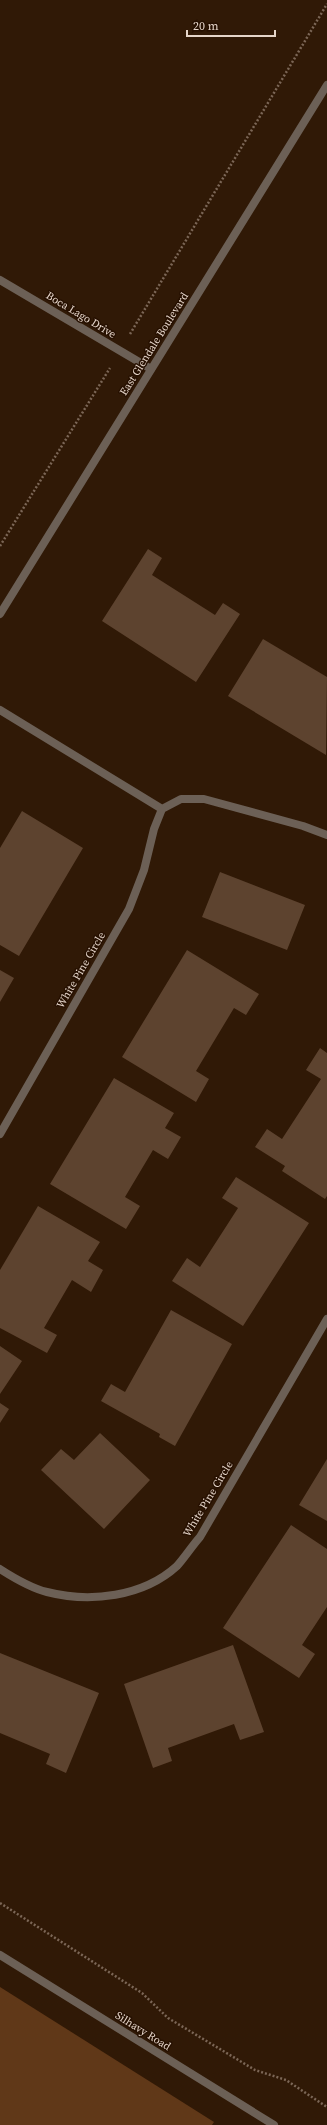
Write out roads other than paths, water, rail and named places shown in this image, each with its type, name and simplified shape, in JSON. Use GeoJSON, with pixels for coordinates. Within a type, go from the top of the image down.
{"type":"FeatureCollection","features":[{"type":"Feature","properties":{"kind":"street","name":"East Glendale Boulevard"},"geometry":{"type":"LineString","coordinates":[[0,614],[327,85]]}},
{"type":"Feature","properties":{"kind":"street","name":"Boca Lago Drive"},"geometry":{"type":"LineString","coordinates":[[0,280],[151,369]]}},
{"type":"Feature","properties":{"kind":"street"},"geometry":{"type":"LineString","coordinates":[[0,710],[162,809],[181,799],[204,799],[303,826],[327,835]]}},
{"type":"Feature","properties":{"kind":"street","name":"White Pine Circle"},"geometry":{"type":"LineString","coordinates":[[0,1134],[129,909],[144,870],[154,829],[162,809]]}},
{"type":"Feature","properties":{"kind":"street","name":"White Pine Circle"},"geometry":{"type":"LineString","coordinates":[[0,1569],[46,1592],[80,1598],[118,1595],[150,1584],[177,1566],[200,1537],[327,1319]]}},
{"type":"Feature","properties":{"kind":"street","name":"Silhavy Road"},"geometry":{"type":"LineString","coordinates":[[0,1956],[274,2125]]}}]}
